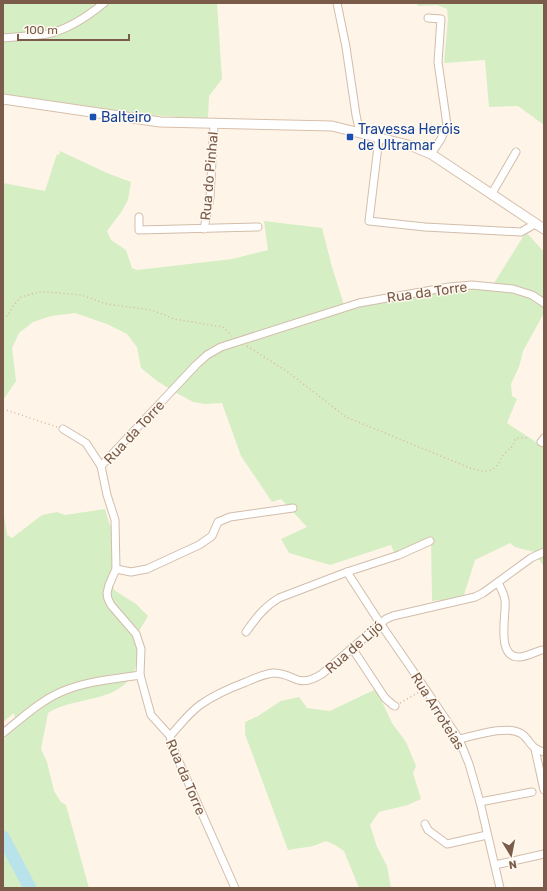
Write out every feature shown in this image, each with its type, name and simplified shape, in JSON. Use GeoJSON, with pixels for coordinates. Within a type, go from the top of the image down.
{"type":"FeatureCollection","features":[{"type":"Feature","properties":{"kind":"street"},"geometry":{"type":"LineString","coordinates":[[3,38],[48,34],[68,26],[104,3]]}},
{"type":"Feature","properties":{"kind":"street"},"geometry":{"type":"LineString","coordinates":[[337,3],[360,133]]}},
{"type":"Feature","properties":{"kind":"street"},"geometry":{"type":"LineString","coordinates":[[428,18],[441,20],[438,62],[447,125],[441,139],[431,154]]}},
{"type":"Feature","properties":{"kind":"street"},"geometry":{"type":"LineString","coordinates":[[3,99],[160,122],[332,126],[412,146],[431,154],[534,224],[544,229]]}},
{"type":"Feature","properties":{"kind":"street","name":"Rua do Pinhal"},"geometry":{"type":"LineString","coordinates":[[204,229],[210,198],[214,124]]}},
{"type":"Feature","properties":{"kind":"street"},"geometry":{"type":"LineString","coordinates":[[379,138],[369,221],[425,227],[521,232],[534,224]]}},
{"type":"Feature","properties":{"kind":"street"},"geometry":{"type":"LineString","coordinates":[[491,195],[516,152]]}},
{"type":"Feature","properties":{"kind":"street"},"geometry":{"type":"LineString","coordinates":[[139,217],[139,230],[258,227]]}},
{"type":"Feature","properties":{"kind":"street","name":"Rua da Torre"},"geometry":{"type":"LineString","coordinates":[[235,888],[172,746],[170,736],[150,715],[140,675],[141,649],[136,634],[108,599],[107,593],[109,585],[116,569],[115,520],[107,495],[101,466],[207,355],[221,347],[359,303],[449,287],[472,285],[513,289],[532,295],[544,303]]}},
{"type":"Feature","properties":{"kind":"street"},"geometry":{"type":"LineString","coordinates":[[63,429],[82,439],[101,466]]}},
{"type":"Feature","properties":{"kind":"street"},"geometry":{"type":"LineString","coordinates":[[544,438],[541,442],[544,443]]}},
{"type":"Feature","properties":{"kind":"street"},"geometry":{"type":"LineString","coordinates":[[116,569],[131,572],[147,569],[199,545],[212,536],[218,522],[230,516],[293,508]]}},
{"type":"Feature","properties":{"kind":"street"},"geometry":{"type":"LineString","coordinates":[[246,632],[259,613],[279,598],[347,572],[399,555],[430,540]]}},
{"type":"Feature","properties":{"kind":"street","name":"Rua de Lijó"},"geometry":{"type":"LineString","coordinates":[[170,736],[199,706],[226,689],[264,675],[273,674],[280,674],[300,681],[308,681],[322,674],[380,624],[393,616],[475,597],[498,583],[531,558],[544,552]]}},
{"type":"Feature","properties":{"kind":"street","name":"Rua Arroteias"},"geometry":{"type":"LineString","coordinates":[[347,572],[380,624],[426,688],[459,739],[469,764],[480,802],[500,888]]}},
{"type":"Feature","properties":{"kind":"street"},"geometry":{"type":"LineString","coordinates":[[498,583],[505,601],[503,630],[505,644],[509,651],[513,656],[519,657],[542,650]]}},
{"type":"Feature","properties":{"kind":"street"},"geometry":{"type":"LineString","coordinates":[[352,648],[385,698],[395,706]]}},
{"type":"Feature","properties":{"kind":"street"},"geometry":{"type":"LineString","coordinates":[[3,733],[48,699],[61,692],[92,682],[140,675]]}},
{"type":"Feature","properties":{"kind":"street"},"geometry":{"type":"LineString","coordinates":[[459,739],[505,730],[514,730],[521,733],[535,749],[544,789]]}},
{"type":"Feature","properties":{"kind":"street"},"geometry":{"type":"LineString","coordinates":[[535,749],[544,752]]}},
{"type":"Feature","properties":{"kind":"street"},"geometry":{"type":"LineString","coordinates":[[480,802],[532,792]]}},
{"type":"Feature","properties":{"kind":"street"},"geometry":{"type":"LineString","coordinates":[[424,824],[428,830],[447,844],[487,835]]}},
{"type":"Feature","properties":{"kind":"street"},"geometry":{"type":"LineString","coordinates":[[495,865],[544,854]]}},
{"type":"Feature","properties":{"kind":"path"},"geometry":{"type":"LineString","coordinates":[[3,319],[8,315],[13,306],[21,297],[39,292],[81,295],[107,304],[152,310],[174,319],[223,327],[239,341],[288,372],[346,417],[483,472],[492,470],[498,465],[505,453],[512,448],[515,439],[528,438]]}},
{"type":"Feature","properties":{"kind":"path"},"geometry":{"type":"LineString","coordinates":[[3,409],[63,429]]}},
{"type":"Feature","properties":{"kind":"path"},"geometry":{"type":"LineString","coordinates":[[395,706],[426,688]]}},
{"type":"Feature","properties":{"kind":"green space"},"geometry":{"type":"Polygon","coordinates":[[[3,3],[217,3],[222,79],[209,96],[208,118],[156,116],[3,98],[3,3]]]}},
{"type":"Feature","properties":{"kind":"green space"},"geometry":{"type":"Polygon","coordinates":[[[417,3],[544,3],[544,125],[518,106],[489,107],[485,60],[444,63],[448,19],[447,9],[437,5],[418,6],[417,3]]]}},
{"type":"Feature","properties":{"kind":"green space"},"geometry":{"type":"Polygon","coordinates":[[[60,151],[107,173],[131,182],[128,200],[122,211],[107,231],[111,240],[126,250],[132,268],[137,270],[232,259],[268,250],[264,221],[322,228],[345,308],[468,286],[491,288],[526,232],[544,252],[544,313],[523,351],[519,367],[511,384],[512,396],[517,399],[507,423],[544,446],[544,567],[534,552],[515,547],[510,543],[475,560],[463,598],[432,601],[431,539],[395,555],[391,545],[330,565],[289,553],[281,539],[307,527],[281,499],[272,502],[241,456],[222,403],[205,404],[193,402],[173,391],[157,381],[141,368],[137,347],[127,334],[107,324],[75,313],[51,316],[33,322],[19,333],[12,348],[16,381],[3,400],[3,183],[45,191],[57,154],[59,155],[60,151]]]}},
{"type":"Feature","properties":{"kind":"green space"},"geometry":{"type":"Polygon","coordinates":[[[3,508],[7,535],[12,538],[42,515],[57,512],[65,515],[105,509],[110,526],[113,526],[114,552],[111,573],[114,590],[136,604],[148,616],[139,632],[137,660],[134,671],[124,685],[104,696],[69,704],[48,713],[41,749],[47,762],[54,791],[61,802],[66,805],[89,888],[3,888],[3,740],[16,724],[14,713],[3,722],[3,508]]]}},
{"type":"Feature","properties":{"kind":"green space"},"geometry":{"type":"Polygon","coordinates":[[[376,689],[392,723],[406,742],[416,766],[413,773],[421,799],[408,805],[379,812],[370,825],[377,847],[387,866],[391,888],[359,888],[344,851],[335,845],[326,841],[313,846],[288,850],[245,734],[245,722],[258,716],[281,701],[299,697],[307,708],[330,711],[376,689]]]}},
{"type":"Feature","properties":{"kind":"waterway"},"geometry":{"type":"LineString","coordinates":[[3,837],[30,888]]}},
{"type":"Feature","properties":{"kind":"place","name":"Balteiro"},"geometry":{"type":"Point","coordinates":[93,117]}},
{"type":"Feature","properties":{"kind":"place","name":"Travessa Heróis de Ultramar"},"geometry":{"type":"Point","coordinates":[350,137]}}]}
